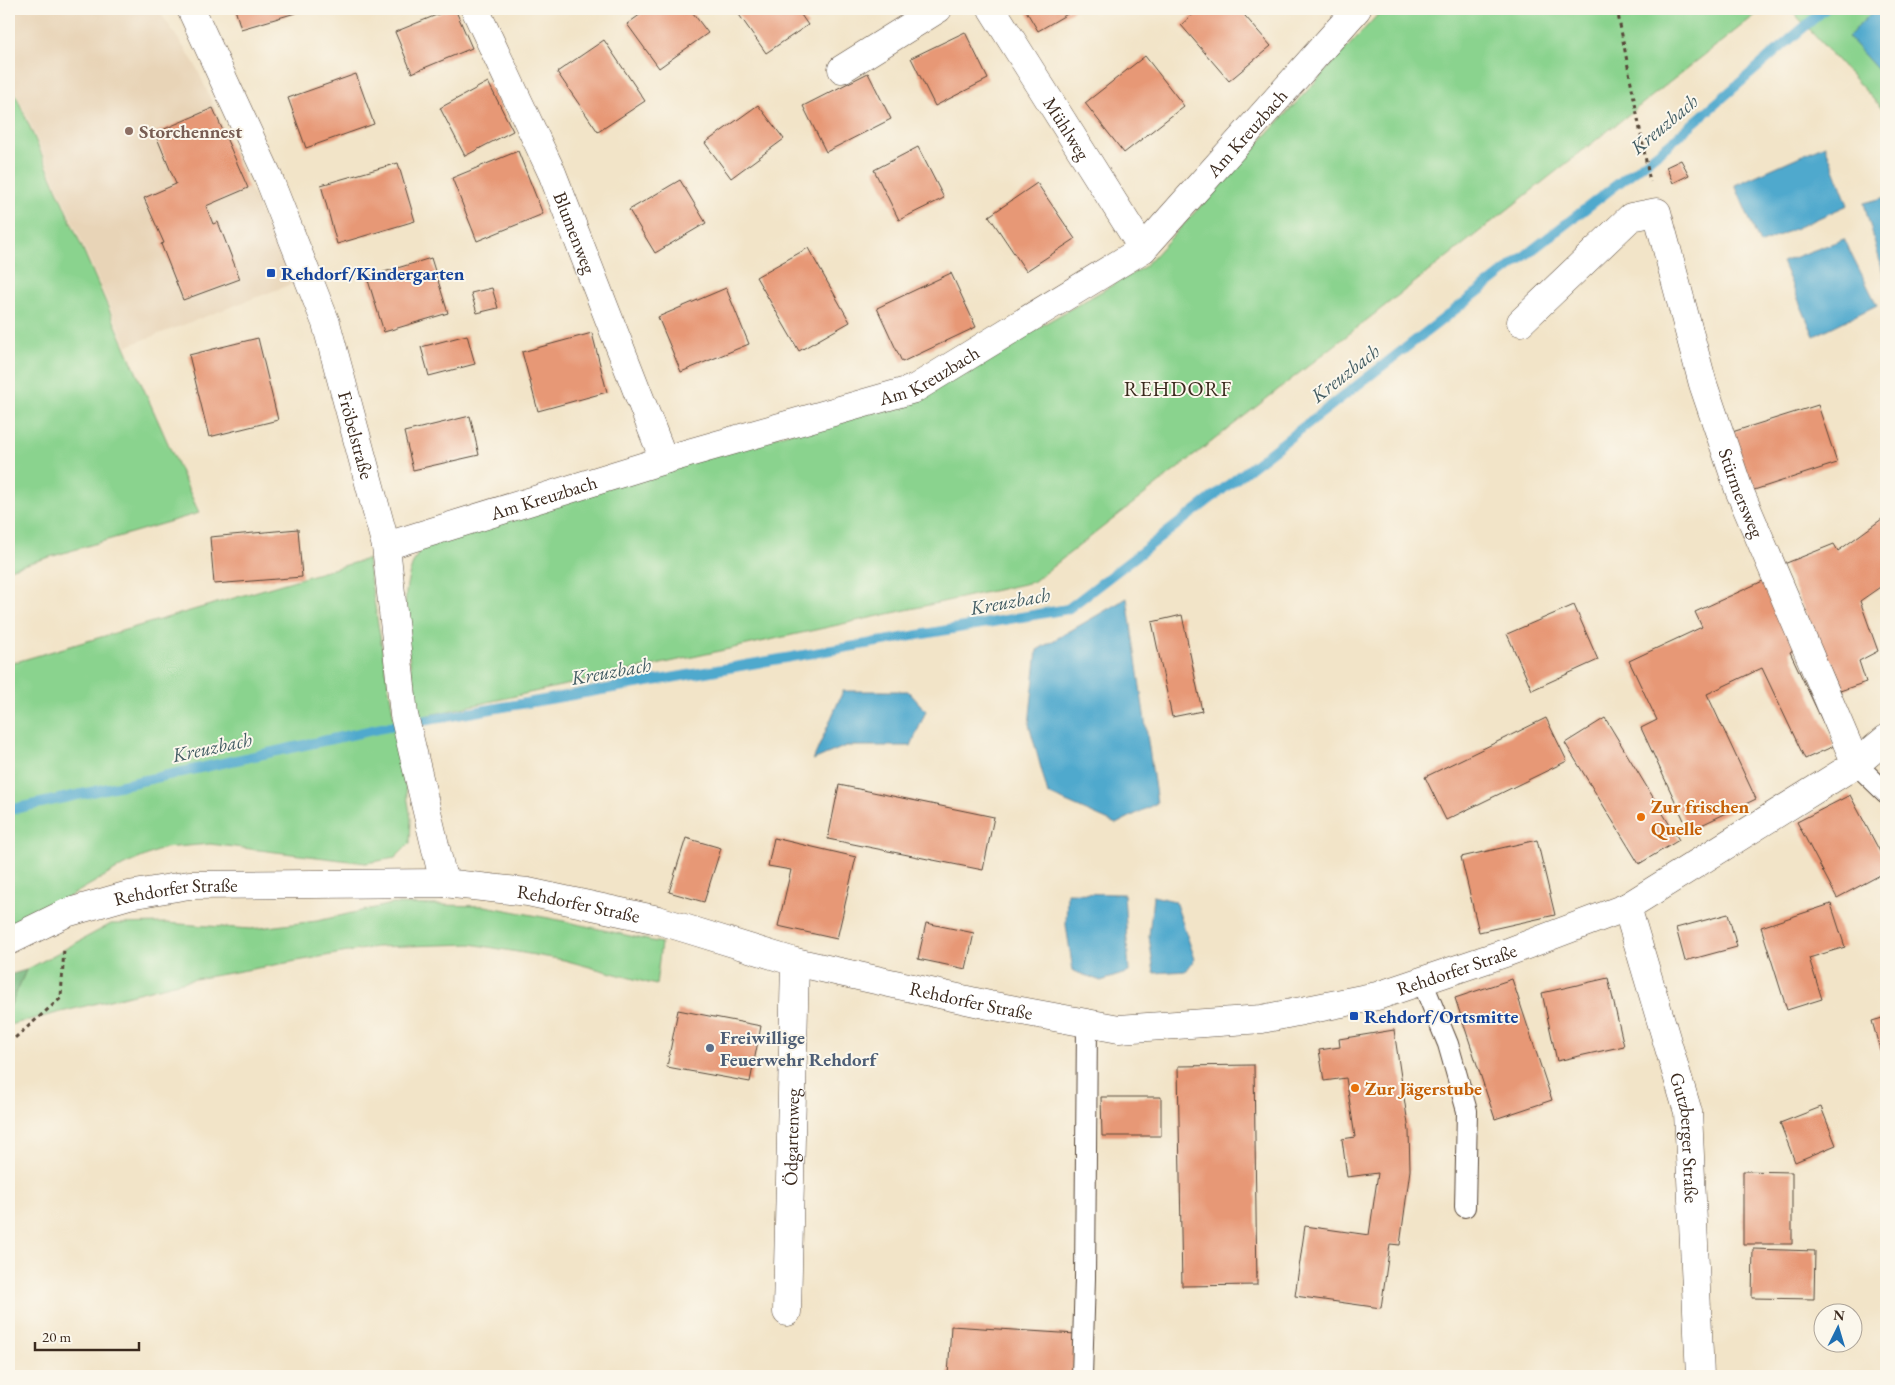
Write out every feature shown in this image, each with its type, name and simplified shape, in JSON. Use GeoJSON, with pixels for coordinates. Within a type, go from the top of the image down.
{"type":"FeatureCollection","features":[{"type":"Feature","properties":{"kind":"street","name":"Fröbelstraße"},"geometry":{"type":"LineString","coordinates":[[191,9],[267,174],[326,323],[386,546],[404,715],[444,883]]}},
{"type":"Feature","properties":{"kind":"street","name":"Blumenweg"},"geometry":{"type":"LineString","coordinates":[[475,9],[552,173],[664,460]]}},
{"type":"Feature","properties":{"kind":"street"},"geometry":{"type":"LineString","coordinates":[[842,69],[938,9]]}},
{"type":"Feature","properties":{"kind":"street","name":"Mühlweg"},"geometry":{"type":"LineString","coordinates":[[992,9],[1143,249]]}},
{"type":"Feature","properties":{"kind":"street","name":"Am Kreuzbach"},"geometry":{"type":"LineString","coordinates":[[386,546],[664,460],[914,389],[1143,249],[1357,9]]}},
{"type":"Feature","properties":{"kind":"street","name":"Stürmersweg"},"geometry":{"type":"LineString","coordinates":[[1521,322],[1631,217],[1657,212],[1703,384],[1739,490],[1856,764]]}},
{"type":"Feature","properties":{"kind":"street","name":"Rehdorfer Straße"},"geometry":{"type":"LineString","coordinates":[[9,941],[66,913],[129,894],[189,885],[444,883],[528,892],[658,920],[795,962],[989,1005],[1119,1029],[1262,1019],[1377,996],[1508,952],[1627,907],[1856,764],[1886,739]]}},
{"type":"Feature","properties":{"kind":"street","name":"Gutzberger Straße"},"geometry":{"type":"LineString","coordinates":[[1627,907],[1688,1112],[1700,1376]]}},
{"type":"Feature","properties":{"kind":"street","name":"Ödgartenweg"},"geometry":{"type":"LineString","coordinates":[[787,1312],[795,962]]}},
{"type":"Feature","properties":{"kind":"lane"},"geometry":{"type":"LineString","coordinates":[[1856,764],[1886,793]]}},
{"type":"Feature","properties":{"kind":"lane"},"geometry":{"type":"LineString","coordinates":[[1422,981],[1448,1044],[1467,1112],[1465,1207]]}},
{"type":"Feature","properties":{"kind":"lane"},"geometry":{"type":"LineString","coordinates":[[1082,1376],[1085,1278],[1087,1023]]}},
{"type":"Feature","properties":{"kind":"path"},"geometry":{"type":"LineString","coordinates":[[1617,9],[1647,170]]}},
{"type":"Feature","properties":{"kind":"path"},"geometry":{"type":"LineString","coordinates":[[9,1043],[61,998],[66,913]]}},
{"type":"Feature","properties":{"kind":"shaded area","name":"Storchennest"},"geometry":{"type":"Polygon","coordinates":[[[9,9],[158,9],[195,64],[292,284],[127,346],[9,75],[9,9]]]}},
{"type":"Feature","properties":{"kind":"green space"},"geometry":{"type":"Polygon","coordinates":[[[1383,9],[1763,9],[1033,582],[420,717],[406,636],[406,594],[409,574],[416,557],[431,540],[925,392],[1144,267],[1383,9]]]}},
{"type":"Feature","properties":{"kind":"green space"},"geometry":{"type":"Polygon","coordinates":[[[1790,9],[1886,9],[1886,113],[1790,9]]]}},
{"type":"Feature","properties":{"kind":"green space"},"geometry":{"type":"Polygon","coordinates":[[[9,79],[199,513],[9,569],[9,79]]]}},
{"type":"Feature","properties":{"kind":"green space"},"geometry":{"type":"Polygon","coordinates":[[[367,559],[411,819],[410,843],[395,858],[366,863],[210,844],[164,848],[124,865],[43,912],[9,929],[9,664],[367,559]]]}},
{"type":"Feature","properties":{"kind":"green space"},"geometry":{"type":"Polygon","coordinates":[[[392,904],[485,906],[559,920],[661,943],[656,985],[564,960],[471,944],[376,947],[190,980],[9,1025],[9,1009],[26,970],[111,924],[165,923],[251,929],[317,921],[392,904]]]}},
{"type":"Feature","properties":{"kind":"green space"},"geometry":{"type":"Polygon","coordinates":[[[26,970],[9,1009],[9,975],[26,970]]]}},
{"type":"Feature","properties":{"kind":"water"},"geometry":{"type":"Polygon","coordinates":[[[1875,9],[1886,9],[1886,79],[1848,37],[1875,9]]]}},
{"type":"Feature","properties":{"kind":"water"},"geometry":{"type":"Polygon","coordinates":[[[1825,145],[1848,205],[1760,244],[1735,185],[1825,145]]]}},
{"type":"Feature","properties":{"kind":"water"},"geometry":{"type":"Polygon","coordinates":[[[1886,197],[1886,284],[1864,203],[1886,197]]]}},
{"type":"Feature","properties":{"kind":"water"},"geometry":{"type":"Polygon","coordinates":[[[1844,239],[1877,305],[1814,336],[1782,262],[1844,239]]]}},
{"type":"Feature","properties":{"kind":"water"},"geometry":{"type":"Polygon","coordinates":[[[1127,598],[1157,803],[1116,824],[1048,794],[1029,724],[1037,650],[1127,598]]]}},
{"type":"Feature","properties":{"kind":"water"},"geometry":{"type":"Polygon","coordinates":[[[843,691],[908,691],[926,711],[911,746],[846,746],[813,760],[843,691]]]}},
{"type":"Feature","properties":{"kind":"water"},"geometry":{"type":"Polygon","coordinates":[[[1067,893],[1124,894],[1129,972],[1101,981],[1073,971],[1066,925],[1067,893]]]}},
{"type":"Feature","properties":{"kind":"water"},"geometry":{"type":"Polygon","coordinates":[[[1153,896],[1175,901],[1195,959],[1186,971],[1154,973],[1149,936],[1153,896]]]}},
{"type":"Feature","properties":{"kind":"building"},"geometry":{"type":"Polygon","coordinates":[[[235,9],[309,9],[241,29],[235,9]]]}},
{"type":"Feature","properties":{"kind":"building"},"geometry":{"type":"Polygon","coordinates":[[[455,9],[472,48],[412,73],[395,32],[455,9]]]}},
{"type":"Feature","properties":{"kind":"building"},"geometry":{"type":"Polygon","coordinates":[[[648,9],[690,9],[708,33],[659,68],[627,24],[648,9]]]}},
{"type":"Feature","properties":{"kind":"building"},"geometry":{"type":"Polygon","coordinates":[[[735,9],[797,9],[808,25],[766,53],[735,9]]]}},
{"type":"Feature","properties":{"kind":"building"},"geometry":{"type":"Polygon","coordinates":[[[1025,9],[1076,9],[1038,31],[1025,9]]]}},
{"type":"Feature","properties":{"kind":"building"},"geometry":{"type":"Polygon","coordinates":[[[1199,9],[1239,9],[1271,46],[1229,81],[1181,25],[1199,9]]]}},
{"type":"Feature","properties":{"kind":"building"},"geometry":{"type":"Polygon","coordinates":[[[965,32],[988,79],[935,106],[911,58],[965,32]]]}},
{"type":"Feature","properties":{"kind":"building"},"geometry":{"type":"Polygon","coordinates":[[[604,40],[645,101],[598,132],[557,72],[604,40]]]}},
{"type":"Feature","properties":{"kind":"building"},"geometry":{"type":"Polygon","coordinates":[[[1145,56],[1184,106],[1124,153],[1085,103],[1145,56]]]}},
{"type":"Feature","properties":{"kind":"building"},"geometry":{"type":"Polygon","coordinates":[[[868,73],[891,119],[826,152],[803,106],[868,73]]]}},
{"type":"Feature","properties":{"kind":"building"},"geometry":{"type":"Polygon","coordinates":[[[356,74],[374,124],[306,148],[288,98],[356,74]]]}},
{"type":"Feature","properties":{"kind":"building"},"geometry":{"type":"Polygon","coordinates":[[[488,82],[513,131],[465,156],[440,108],[488,82]]]}},
{"type":"Feature","properties":{"kind":"building"},"geometry":{"type":"Polygon","coordinates":[[[758,105],[784,139],[731,178],[705,143],[758,105]]]}},
{"type":"Feature","properties":{"kind":"building","name":"Storchennest"},"geometry":{"type":"Polygon","coordinates":[[[213,108],[248,188],[206,206],[213,224],[218,222],[240,279],[183,300],[161,244],[164,243],[144,198],[176,184],[155,133],[213,108]]]}},
{"type":"Feature","properties":{"kind":"building"},"geometry":{"type":"Polygon","coordinates":[[[918,147],[944,198],[899,220],[874,170],[918,147]]]}},
{"type":"Feature","properties":{"kind":"building"},"geometry":{"type":"Polygon","coordinates":[[[518,151],[543,214],[477,241],[452,178],[518,151]]]}},
{"type":"Feature","properties":{"kind":"building"},"geometry":{"type":"Polygon","coordinates":[[[1681,160],[1689,175],[1673,183],[1666,167],[1681,160]]]}},
{"type":"Feature","properties":{"kind":"building"},"geometry":{"type":"Polygon","coordinates":[[[398,163],[415,221],[337,244],[321,185],[398,163]]]}},
{"type":"Feature","properties":{"kind":"building"},"geometry":{"type":"Polygon","coordinates":[[[680,180],[706,223],[655,253],[629,210],[680,180]]]}},
{"type":"Feature","properties":{"kind":"building"},"geometry":{"type":"Polygon","coordinates":[[[1037,183],[1075,239],[1026,271],[989,216],[1037,183]]]}},
{"type":"Feature","properties":{"kind":"building"},"geometry":{"type":"Polygon","coordinates":[[[808,248],[850,322],[799,351],[756,277],[808,248]]]}},
{"type":"Feature","properties":{"kind":"building"},"geometry":{"type":"Polygon","coordinates":[[[431,258],[448,313],[384,332],[367,277],[431,258]]]}},
{"type":"Feature","properties":{"kind":"building"},"geometry":{"type":"Polygon","coordinates":[[[951,273],[976,327],[902,362],[877,308],[951,273]]]}},
{"type":"Feature","properties":{"kind":"building"},"geometry":{"type":"Polygon","coordinates":[[[492,288],[498,308],[477,313],[471,293],[492,288]]]}},
{"type":"Feature","properties":{"kind":"building"},"geometry":{"type":"Polygon","coordinates":[[[726,288],[749,344],[681,372],[658,317],[726,288]]]}},
{"type":"Feature","properties":{"kind":"building"},"geometry":{"type":"Polygon","coordinates":[[[592,333],[607,392],[538,411],[522,352],[592,333]]]}},
{"type":"Feature","properties":{"kind":"building"},"geometry":{"type":"Polygon","coordinates":[[[467,335],[475,364],[429,376],[421,347],[467,335]]]}},
{"type":"Feature","properties":{"kind":"building"},"geometry":{"type":"Polygon","coordinates":[[[258,338],[278,420],[209,437],[189,355],[258,338]]]}},
{"type":"Feature","properties":{"kind":"building"},"geometry":{"type":"Polygon","coordinates":[[[1818,405],[1837,463],[1748,492],[1729,433],[1818,405]]]}},
{"type":"Feature","properties":{"kind":"building"},"geometry":{"type":"Polygon","coordinates":[[[470,416],[479,455],[413,470],[404,432],[470,416]]]}},
{"type":"Feature","properties":{"kind":"building"},"geometry":{"type":"Polygon","coordinates":[[[1886,516],[1886,583],[1860,601],[1878,651],[1859,661],[1866,682],[1840,691],[1784,564],[1834,544],[1838,551],[1886,516]]]}},
{"type":"Feature","properties":{"kind":"building"},"geometry":{"type":"Polygon","coordinates":[[[298,529],[302,577],[214,584],[210,537],[298,529]]]}},
{"type":"Feature","properties":{"kind":"building"},"geometry":{"type":"Polygon","coordinates":[[[1765,580],[1797,648],[1790,652],[1834,746],[1805,759],[1762,668],[1707,694],[1756,799],[1689,831],[1641,728],[1657,720],[1629,661],[1702,627],[1695,612],[1765,580]]]}},
{"type":"Feature","properties":{"kind":"building"},"geometry":{"type":"Polygon","coordinates":[[[1574,605],[1598,660],[1532,690],[1507,634],[1574,605]]]}},
{"type":"Feature","properties":{"kind":"building"},"geometry":{"type":"Polygon","coordinates":[[[1182,615],[1202,711],[1172,717],[1152,622],[1182,615]]]}},
{"type":"Feature","properties":{"kind":"building"},"geometry":{"type":"Polygon","coordinates":[[[1546,718],[1567,761],[1446,820],[1425,777],[1546,718]]]}},
{"type":"Feature","properties":{"kind":"building"},"geometry":{"type":"Polygon","coordinates":[[[1605,718],[1679,840],[1639,864],[1565,743],[1605,718]]]}},
{"type":"Feature","properties":{"kind":"building"},"geometry":{"type":"Polygon","coordinates":[[[839,785],[994,817],[983,870],[828,839],[839,785]]]}},
{"type":"Feature","properties":{"kind":"building"},"geometry":{"type":"Polygon","coordinates":[[[1850,795],[1886,863],[1886,872],[1837,898],[1797,822],[1850,795]]]}},
{"type":"Feature","properties":{"kind":"building"},"geometry":{"type":"Polygon","coordinates":[[[686,838],[721,848],[704,902],[669,892],[686,838]]]}},
{"type":"Feature","properties":{"kind":"building"},"geometry":{"type":"Polygon","coordinates":[[[774,838],[856,857],[837,939],[778,926],[791,870],[768,866],[774,838]]]}},
{"type":"Feature","properties":{"kind":"building"},"geometry":{"type":"Polygon","coordinates":[[[1537,840],[1555,915],[1479,932],[1461,857],[1537,840]]]}},
{"type":"Feature","properties":{"kind":"building"},"geometry":{"type":"Polygon","coordinates":[[[1831,904],[1845,947],[1809,958],[1822,999],[1787,1010],[1761,927],[1831,904]]]}},
{"type":"Feature","properties":{"kind":"building"},"geometry":{"type":"Polygon","coordinates":[[[1728,914],[1737,947],[1685,961],[1676,928],[1728,914]]]}},
{"type":"Feature","properties":{"kind":"building"},"geometry":{"type":"Polygon","coordinates":[[[926,923],[974,933],[966,969],[918,959],[926,923]]]}},
{"type":"Feature","properties":{"kind":"building"},"geometry":{"type":"Polygon","coordinates":[[[1608,978],[1624,1046],[1557,1061],[1542,993],[1608,978]]]}},
{"type":"Feature","properties":{"kind":"building"},"geometry":{"type":"Polygon","coordinates":[[[1512,979],[1552,1100],[1495,1119],[1455,998],[1512,979]]]}},
{"type":"Feature","properties":{"kind":"building"},"geometry":{"type":"Polygon","coordinates":[[[678,1010],[761,1026],[750,1082],[667,1067],[678,1010]]]}},
{"type":"Feature","properties":{"kind":"building"},"geometry":{"type":"Polygon","coordinates":[[[1886,1017],[1886,1071],[1872,1021],[1886,1017]]]}},
{"type":"Feature","properties":{"kind":"building"},"geometry":{"type":"Polygon","coordinates":[[[1394,1030],[1409,1131],[1410,1170],[1400,1245],[1390,1244],[1381,1308],[1295,1296],[1305,1226],[1369,1235],[1378,1173],[1347,1177],[1342,1139],[1355,1137],[1346,1078],[1324,1081],[1319,1050],[1340,1047],[1339,1039],[1394,1030]]]}},
{"type":"Feature","properties":{"kind":"building"},"geometry":{"type":"Polygon","coordinates":[[[1254,1065],[1257,1285],[1182,1286],[1178,1066],[1254,1065]]]}},
{"type":"Feature","properties":{"kind":"building"},"geometry":{"type":"Polygon","coordinates":[[[1101,1097],[1161,1097],[1161,1136],[1102,1136],[1101,1097]]]}},
{"type":"Feature","properties":{"kind":"building"},"geometry":{"type":"Polygon","coordinates":[[[1821,1107],[1836,1145],[1795,1162],[1780,1123],[1821,1107]]]}},
{"type":"Feature","properties":{"kind":"building"},"geometry":{"type":"Polygon","coordinates":[[[1743,1171],[1792,1172],[1792,1244],[1743,1244],[1743,1171]]]}},
{"type":"Feature","properties":{"kind":"building"},"geometry":{"type":"Polygon","coordinates":[[[1753,1249],[1815,1251],[1814,1299],[1752,1298],[1753,1249]]]}},
{"type":"Feature","properties":{"kind":"building"},"geometry":{"type":"Polygon","coordinates":[[[951,1326],[1076,1334],[1073,1376],[948,1376],[951,1326]]]}},
{"type":"Feature","properties":{"kind":"waterway","name":"Kreuzbach"},"geometry":{"type":"LineString","coordinates":[[9,810],[382,728],[1068,609],[1668,145],[1825,9]]}},
{"type":"Feature","properties":{"kind":"place","name":"Storchennest"},"geometry":{"type":"Point","coordinates":[129,131]}},
{"type":"Feature","properties":{"kind":"place","name":"Rehdorf/Kindergarten"},"geometry":{"type":"Point","coordinates":[271,273]}},
{"type":"Feature","properties":{"kind":"place","name":"Zur frischen Quelle"},"geometry":{"type":"Point","coordinates":[1641,817]}},
{"type":"Feature","properties":{"kind":"place","name":"Rehdorf/Ortsmitte"},"geometry":{"type":"Point","coordinates":[1354,1016]}},
{"type":"Feature","properties":{"kind":"place","name":"Freiwillige Feuerwehr Rehdorf"},"geometry":{"type":"Point","coordinates":[710,1048]}},
{"type":"Feature","properties":{"kind":"place","name":"Zur Jägerstube"},"geometry":{"type":"Point","coordinates":[1355,1088]}},
{"type":"Feature","properties":{"kind":"district","name":"REHDORF"},"geometry":{"type":"Point","coordinates":[1178,388]}}]}
